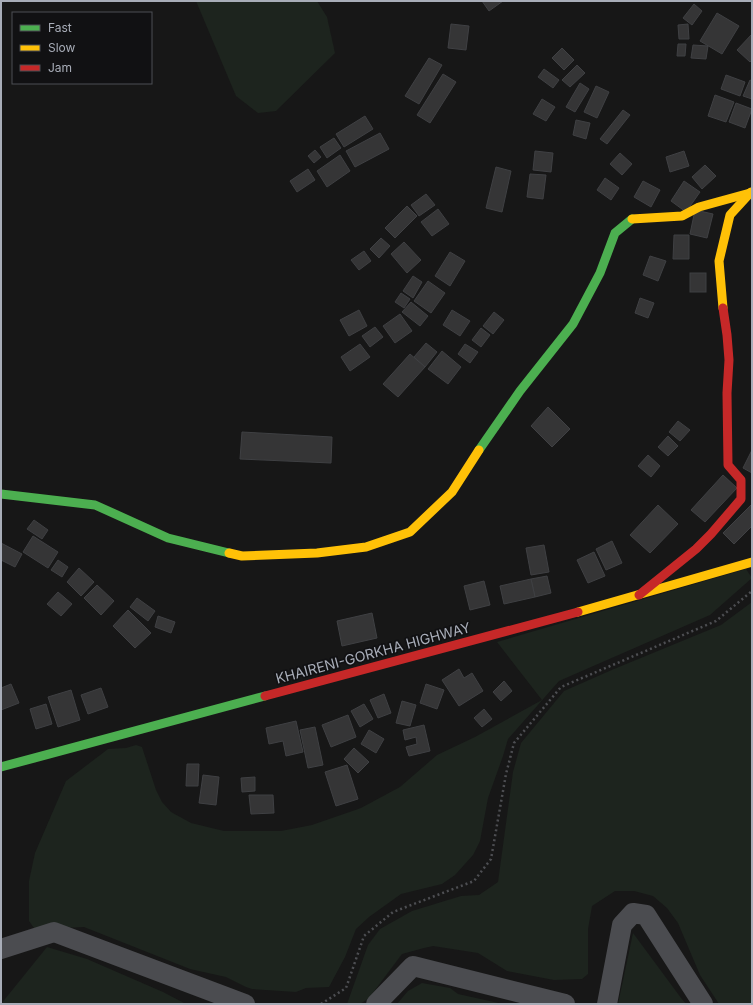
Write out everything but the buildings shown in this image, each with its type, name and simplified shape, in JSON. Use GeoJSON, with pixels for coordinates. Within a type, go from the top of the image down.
{"type":"FeatureCollection","features":[{"type":"Feature","properties":{"kind":"street"},"geometry":{"type":"LineString","coordinates":[[1,494],[95,505],[168,538],[242,556],[316,553],[366,547],[410,532],[452,492],[491,431],[520,390],[573,324],[600,273],[615,233],[633,218],[682,216],[699,207],[751,191]]}},
{"type":"Feature","properties":{"kind":"street"},"geometry":{"type":"LineString","coordinates":[[639,595],[696,549],[741,499],[741,480],[728,465],[727,393],[729,360],[723,313],[720,261],[730,215],[751,191]]}},
{"type":"Feature","properties":{"kind":"street","name":"KHAIRENI-GORKHA HIGHWAY"},"geometry":{"type":"LineString","coordinates":[[1,767],[134,730],[406,659],[639,595],[752,562]]}},
{"type":"Feature","properties":{"kind":"street"},"geometry":{"type":"LineString","coordinates":[[607,1004],[622,926],[633,913],[646,915],[703,1004]]}},
{"type":"Feature","properties":{"kind":"street"},"geometry":{"type":"LineString","coordinates":[[1,949],[54,932],[245,1004]]}},
{"type":"Feature","properties":{"kind":"street"},"geometry":{"type":"LineString","coordinates":[[376,1004],[413,966],[565,1004]]}},
{"type":"Feature","properties":{"kind":"path"},"geometry":{"type":"LineString","coordinates":[[321,1004],[346,988],[364,936],[393,912],[474,882],[491,859],[506,774],[514,743],[561,687],[716,621],[752,591]]}},
{"type":"Feature","properties":{"kind":"shaded area"},"geometry":{"type":"Polygon","coordinates":[[[196,1],[317,1],[327,17],[335,53],[276,111],[258,113],[236,96],[196,1]]]}},
{"type":"Feature","properties":{"kind":"shaded area"},"geometry":{"type":"Polygon","coordinates":[[[746,569],[752,578],[710,615],[559,681],[508,739],[488,798],[480,841],[473,855],[455,875],[442,884],[401,894],[369,917],[356,929],[345,957],[329,987],[306,988],[296,992],[252,989],[226,977],[190,969],[84,927],[34,928],[29,921],[29,881],[35,853],[66,781],[108,749],[126,748],[136,745],[142,747],[156,790],[162,802],[171,812],[191,823],[224,831],[281,831],[312,825],[361,808],[400,787],[437,755],[475,737],[542,700],[497,642],[746,569]]]}},
{"type":"Feature","properties":{"kind":"shaded area"},"geometry":{"type":"Polygon","coordinates":[[[752,602],[752,1004],[719,1004],[700,975],[678,923],[667,908],[653,896],[634,891],[615,891],[592,906],[588,929],[588,974],[582,979],[554,980],[507,971],[478,953],[433,946],[402,954],[369,998],[360,1004],[347,1004],[368,945],[380,929],[412,911],[461,896],[479,895],[498,882],[513,772],[521,743],[564,691],[721,625],[752,602]]]}},
{"type":"Feature","properties":{"kind":"shaded area"},"geometry":{"type":"Polygon","coordinates":[[[633,933],[681,998],[686,1004],[618,1004],[633,933]]]}},
{"type":"Feature","properties":{"kind":"shaded area"},"geometry":{"type":"Polygon","coordinates":[[[47,947],[87,959],[163,992],[186,1004],[1,1004],[47,947]]]}},
{"type":"Feature","properties":{"kind":"shaded area"},"geometry":{"type":"Polygon","coordinates":[[[422,983],[450,988],[458,994],[503,1004],[397,1004],[408,991],[422,983]]]}},
{"type":"Feature","properties":{"kind":"traffic: fast"},"geometry":{"type":"LineString","coordinates":[[479,450],[520,391],[573,324],[600,273],[615,233],[632,219]]}},
{"type":"Feature","properties":{"kind":"traffic: fast"},"geometry":{"type":"LineString","coordinates":[[1,494],[95,505],[168,538],[229,553]]}},
{"type":"Feature","properties":{"kind":"traffic: fast"},"geometry":{"type":"LineString","coordinates":[[1,767],[265,696]]}},
{"type":"Feature","properties":{"kind":"traffic: slow"},"geometry":{"type":"LineString","coordinates":[[723,308],[719,261],[730,215],[751,192]]}},
{"type":"Feature","properties":{"kind":"traffic: slow"},"geometry":{"type":"LineString","coordinates":[[632,219],[682,216],[699,207],[750,193]]}},
{"type":"Feature","properties":{"kind":"traffic: slow"},"geometry":{"type":"LineString","coordinates":[[229,553],[242,556],[317,553],[366,547],[410,532],[452,492],[479,450]]}},
{"type":"Feature","properties":{"kind":"traffic: slow"},"geometry":{"type":"LineString","coordinates":[[578,612],[752,562]]}},
{"type":"Feature","properties":{"kind":"traffic: jam"},"geometry":{"type":"LineString","coordinates":[[639,595],[696,549],[741,499],[741,480],[728,465],[727,393],[729,360],[723,308]]}},
{"type":"Feature","properties":{"kind":"traffic: jam"},"geometry":{"type":"LineString","coordinates":[[265,696],[578,612]]}}]}
